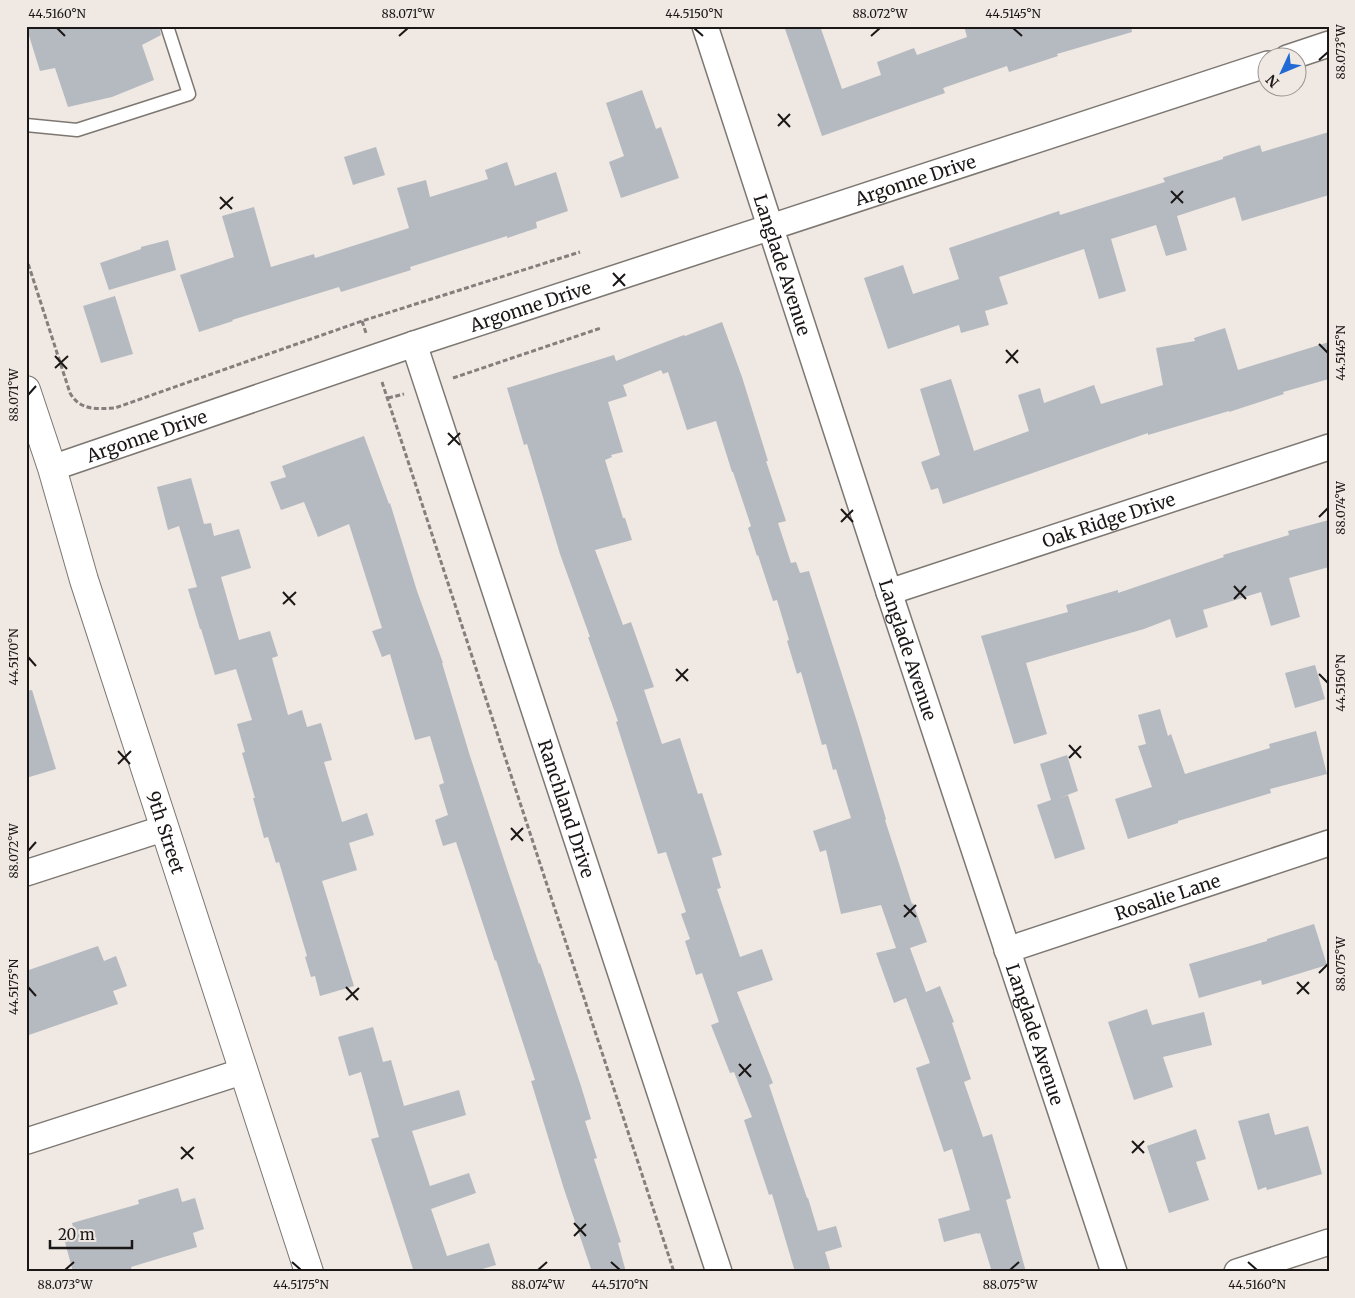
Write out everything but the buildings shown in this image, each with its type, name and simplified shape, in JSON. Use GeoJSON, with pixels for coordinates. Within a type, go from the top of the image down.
{"type":"FeatureCollection","features":[{"type":"Feature","properties":{"kind":"street","name":"Langlade Avenue"},"geometry":{"type":"LineString","coordinates":[[705,26],[1006,950],[1114,1272]]}},
{"type":"Feature","properties":{"kind":"street"},"geometry":{"type":"LineString","coordinates":[[1308,51],[1329,44]]}},
{"type":"Feature","properties":{"kind":"street","name":"Argonne Drive"},"geometry":{"type":"LineString","coordinates":[[52,468],[414,344],[1258,67]]}},
{"type":"Feature","properties":{"kind":"street","name":"Ranchland Drive"},"geometry":{"type":"LineString","coordinates":[[414,344],[718,1272]]}},
{"type":"Feature","properties":{"kind":"street","name":"9th Street"},"geometry":{"type":"LineString","coordinates":[[26,390],[52,468],[84,580],[309,1272]]}},
{"type":"Feature","properties":{"kind":"street","name":"Oak Ridge Drive"},"geometry":{"type":"LineString","coordinates":[[889,592],[1329,447]]}},
{"type":"Feature","properties":{"kind":"street"},"geometry":{"type":"LineString","coordinates":[[26,873],[165,828]]}},
{"type":"Feature","properties":{"kind":"street","name":"Rosalie Lane"},"geometry":{"type":"LineString","coordinates":[[1006,950],[1329,843]]}},
{"type":"Feature","properties":{"kind":"street"},"geometry":{"type":"LineString","coordinates":[[28,1141],[244,1070]]}},
{"type":"Feature","properties":{"kind":"street"},"geometry":{"type":"LineString","coordinates":[[1238,1272],[1329,1242]]}},
{"type":"Feature","properties":{"kind":"lane"},"geometry":{"type":"LineString","coordinates":[[26,125],[77,130],[188,94],[166,26]]}},
{"type":"Feature","properties":{"kind":"path"},"geometry":{"type":"LineString","coordinates":[[26,257],[70,393],[81,405],[98,409],[115,408],[362,321],[580,252]]}},
{"type":"Feature","properties":{"kind":"path"},"geometry":{"type":"LineString","coordinates":[[362,321],[674,1272]]}},
{"type":"Feature","properties":{"kind":"path"},"geometry":{"type":"LineString","coordinates":[[388,398],[601,328]]}}]}
